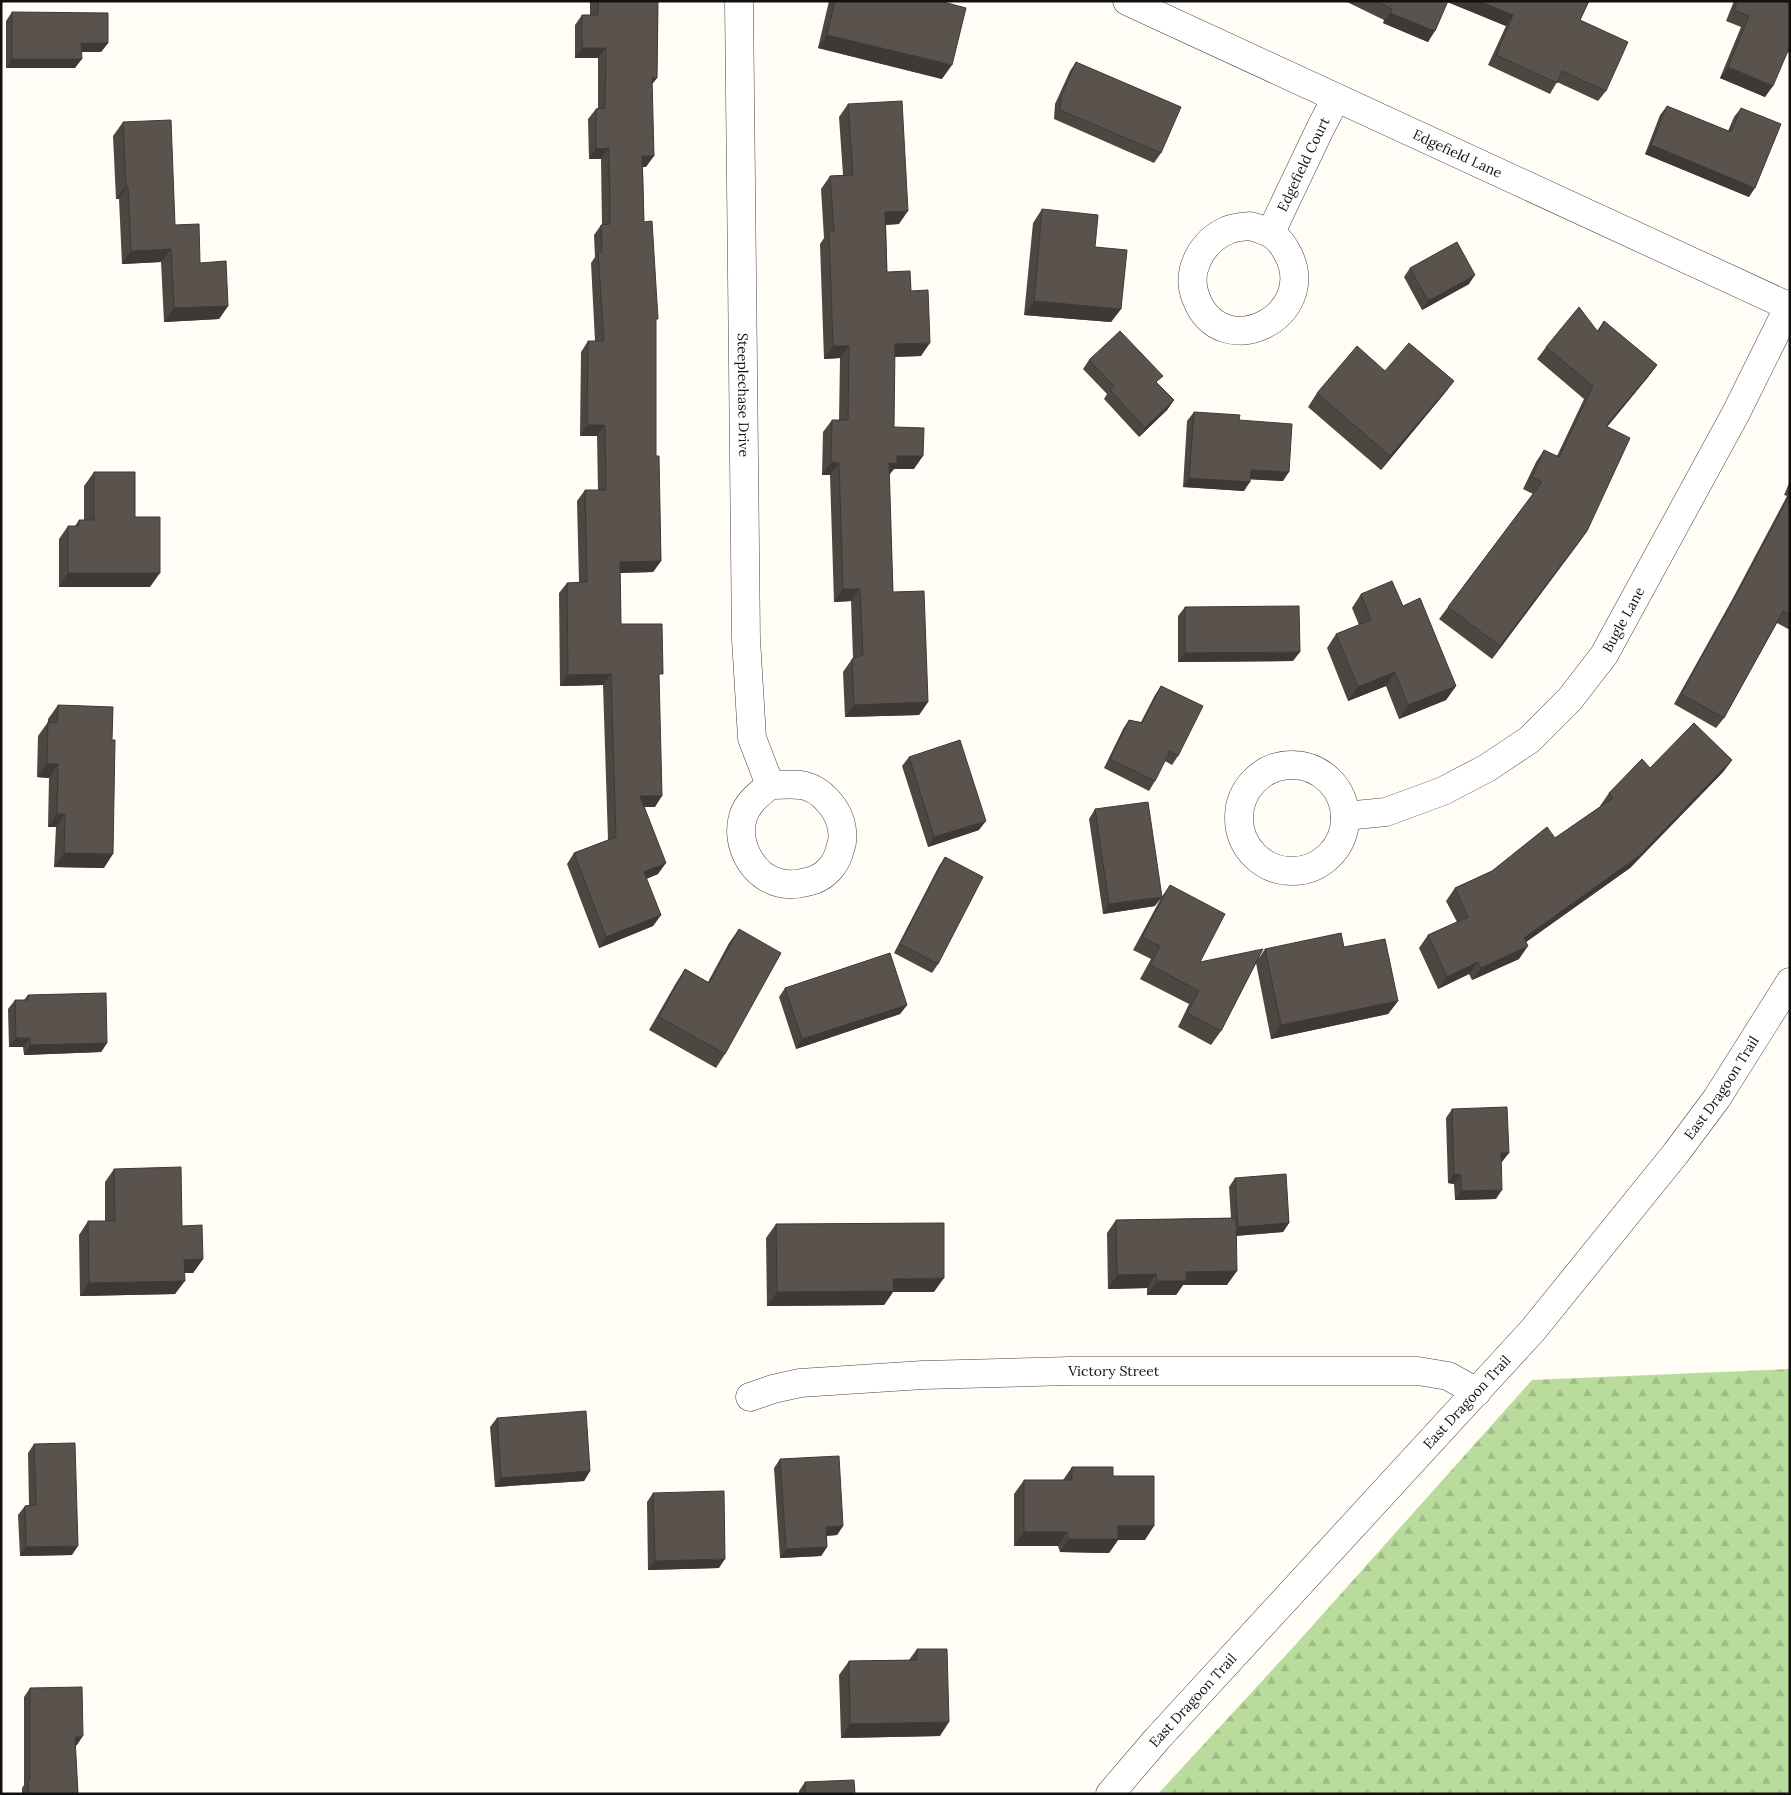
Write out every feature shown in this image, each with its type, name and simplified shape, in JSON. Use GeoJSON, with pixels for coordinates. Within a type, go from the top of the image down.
{"type":"FeatureCollection","features":[{"type":"Feature","properties":{"kind":"street","name":"Steeplechase Drive"},"geometry":{"type":"LineString","coordinates":[[739,1],[746,639],[752,738],[770,786]]}},
{"type":"Feature","properties":{"kind":"street","name":"Edgefield Lane"},"geometry":{"type":"LineString","coordinates":[[1126,1],[1789,305]]}},
{"type":"Feature","properties":{"kind":"street","name":"Edgefield Court"},"geometry":{"type":"LineString","coordinates":[[1271,232],[1336,98]]}},
{"type":"Feature","properties":{"kind":"street","name":"Bugle Lane"},"geometry":{"type":"LineString","coordinates":[[1345,816],[1386,812],[1443,790],[1488,768],[1529,740],[1570,699],[1604,655],[1736,413],[1789,305]]}},
{"type":"Feature","properties":{"kind":"street","name":"East Dragoon Trail"},"geometry":{"type":"LineString","coordinates":[[1110,1794],[1157,1739],[1533,1330],[1676,1153],[1717,1098],[1790,982]]}},
{"type":"Feature","properties":{"kind":"street","name":"Victory Street"},"geometry":{"type":"LineString","coordinates":[[750,1397],[772,1389],[800,1384],[923,1375],[1070,1371],[1418,1371],[1448,1376],[1477,1392]]}},
{"type":"Feature","properties":{"kind":"green space"},"geometry":{"type":"Polygon","coordinates":[[[1790,1369],[1790,1794],[1158,1794],[1297,1643],[1532,1380],[1790,1369]]]}},
{"type":"Feature","properties":{"kind":"building"},"geometry":{"type":"Polygon","coordinates":[[[598,1],[658,1],[657,78],[652,78],[654,156],[642,156],[644,222],[652,221],[658,319],[656,319],[656,456],[659,456],[661,561],[620,562],[621,624],[662,624],[663,674],[659,674],[662,796],[640,796],[666,863],[644,872],[661,915],[606,937],[574,853],[616,837],[611,674],[568,675],[567,583],[587,582],[585,490],[606,490],[605,425],[587,425],[588,341],[604,341],[598,252],[602,252],[601,225],[610,224],[609,148],[596,149],[596,109],[605,108],[606,48],[582,48],[582,15],[598,15],[598,1]]]}},
{"type":"Feature","properties":{"kind":"building"},"geometry":{"type":"Polygon","coordinates":[[[835,1],[940,1],[966,8],[952,65],[827,35],[835,1]]]}},
{"type":"Feature","properties":{"kind":"building"},"geometry":{"type":"Polygon","coordinates":[[[1375,1],[1448,1],[1435,31],[1390,13],[1392,9],[1375,1]]]}},
{"type":"Feature","properties":{"kind":"building"},"geometry":{"type":"Polygon","coordinates":[[[1479,1],[1589,1],[1580,20],[1628,42],[1606,91],[1562,71],[1557,83],[1496,55],[1513,15],[1479,1]]]}},
{"type":"Feature","properties":{"kind":"building"},"geometry":{"type":"Polygon","coordinates":[[[1737,1],[1790,1],[1790,46],[1773,86],[1728,67],[1749,16],[1734,10],[1737,1]]]}},
{"type":"Feature","properties":{"kind":"building"},"geometry":{"type":"Polygon","coordinates":[[[12,12],[108,13],[108,43],[81,43],[82,59],[12,59],[12,12]]]}},
{"type":"Feature","properties":{"kind":"building"},"geometry":{"type":"Polygon","coordinates":[[[1076,62],[1181,107],[1161,153],[1060,110],[1062,94],[1076,62]]]}},
{"type":"Feature","properties":{"kind":"building"},"geometry":{"type":"Polygon","coordinates":[[[902,101],[908,211],[885,212],[887,272],[910,271],[911,291],[928,290],[930,343],[895,344],[894,427],[924,428],[923,456],[897,456],[897,463],[889,463],[893,592],[924,591],[928,702],[854,705],[852,659],[863,655],[860,589],[843,589],[839,463],[831,462],[832,420],[848,420],[849,346],[833,346],[829,231],[834,231],[830,176],[853,175],[848,104],[902,101]]]}},
{"type":"Feature","properties":{"kind":"building"},"geometry":{"type":"Polygon","coordinates":[[[1667,106],[1731,132],[1741,108],[1781,124],[1755,188],[1651,145],[1667,106]]]}},
{"type":"Feature","properties":{"kind":"building"},"geometry":{"type":"Polygon","coordinates":[[[171,120],[175,225],[199,224],[200,263],[226,261],[228,306],[174,308],[171,249],[131,251],[123,122],[171,120]]]}},
{"type":"Feature","properties":{"kind":"building"},"geometry":{"type":"Polygon","coordinates":[[[1042,209],[1098,215],[1095,247],[1127,250],[1121,309],[1034,301],[1042,209]]]}},
{"type":"Feature","properties":{"kind":"building"},"geometry":{"type":"Polygon","coordinates":[[[1457,242],[1475,275],[1428,301],[1410,268],[1457,242]]]}},
{"type":"Feature","properties":{"kind":"building"},"geometry":{"type":"Polygon","coordinates":[[[1579,307],[1598,332],[1604,321],[1657,365],[1606,426],[1630,438],[1587,531],[1500,646],[1448,607],[1542,482],[1532,477],[1544,450],[1559,457],[1593,386],[1546,347],[1579,307]]]}},
{"type":"Feature","properties":{"kind":"building"},"geometry":{"type":"Polygon","coordinates":[[[1120,331],[1163,376],[1156,382],[1174,400],[1145,428],[1110,390],[1114,386],[1089,360],[1120,331]]]}},
{"type":"Feature","properties":{"kind":"building"},"geometry":{"type":"Polygon","coordinates":[[[1409,343],[1454,381],[1390,456],[1317,393],[1357,346],[1385,371],[1409,343]]]}},
{"type":"Feature","properties":{"kind":"building"},"geometry":{"type":"Polygon","coordinates":[[[1194,412],[1240,415],[1239,420],[1292,424],[1289,472],[1251,470],[1250,482],[1189,478],[1194,412]]]}},
{"type":"Feature","properties":{"kind":"building"},"geometry":{"type":"Polygon","coordinates":[[[94,472],[135,472],[135,517],[160,517],[160,573],[68,573],[68,526],[79,526],[79,520],[94,520],[94,472]]]}},
{"type":"Feature","properties":{"kind":"building"},"geometry":{"type":"Polygon","coordinates":[[[1790,494],[1790,615],[1783,611],[1724,718],[1681,694],[1790,494]]]}},
{"type":"Feature","properties":{"kind":"building"},"geometry":{"type":"Polygon","coordinates":[[[1392,581],[1403,606],[1420,598],[1456,686],[1408,705],[1395,672],[1358,687],[1336,634],[1371,620],[1361,594],[1392,581]]]}},
{"type":"Feature","properties":{"kind":"building"},"geometry":{"type":"Polygon","coordinates":[[[1299,606],[1300,652],[1185,653],[1185,607],[1299,606]]]}},
{"type":"Feature","properties":{"kind":"building"},"geometry":{"type":"Polygon","coordinates":[[[1161,686],[1203,706],[1178,756],[1170,751],[1155,781],[1110,759],[1129,720],[1142,723],[1161,686]]]}},
{"type":"Feature","properties":{"kind":"building"},"geometry":{"type":"Polygon","coordinates":[[[58,705],[113,707],[112,740],[115,740],[113,854],[64,853],[65,814],[57,814],[58,764],[47,764],[48,722],[57,723],[58,705]]]}},
{"type":"Feature","properties":{"kind":"building"},"geometry":{"type":"Polygon","coordinates":[[[1694,723],[1732,760],[1639,856],[1524,938],[1528,946],[1481,968],[1478,962],[1447,977],[1428,935],[1468,917],[1455,888],[1492,871],[1547,827],[1555,838],[1613,798],[1609,793],[1642,759],[1650,768],[1694,723]]]}},
{"type":"Feature","properties":{"kind":"building"},"geometry":{"type":"Polygon","coordinates":[[[960,740],[986,821],[934,837],[909,757],[960,740]]]}},
{"type":"Feature","properties":{"kind":"building"},"geometry":{"type":"Polygon","coordinates":[[[1148,802],[1162,897],[1109,904],[1095,809],[1148,802]]]}},
{"type":"Feature","properties":{"kind":"building"},"geometry":{"type":"Polygon","coordinates":[[[945,857],[983,877],[938,964],[900,944],[945,857]]]}},
{"type":"Feature","properties":{"kind":"building"},"geometry":{"type":"Polygon","coordinates":[[[1170,885],[1225,914],[1200,962],[1263,949],[1221,1031],[1187,1013],[1199,991],[1150,965],[1160,946],[1142,937],[1170,885]]]}},
{"type":"Feature","properties":{"kind":"building"},"geometry":{"type":"Polygon","coordinates":[[[739,929],[781,953],[725,1054],[659,1017],[685,969],[709,983],[739,929]]]}},
{"type":"Feature","properties":{"kind":"building"},"geometry":{"type":"Polygon","coordinates":[[[1341,933],[1344,947],[1385,939],[1398,1001],[1281,1025],[1265,949],[1341,933]]]}},
{"type":"Feature","properties":{"kind":"building"},"geometry":{"type":"Polygon","coordinates":[[[890,953],[907,1005],[802,1039],[785,988],[890,953]]]}},
{"type":"Feature","properties":{"kind":"building"},"geometry":{"type":"Polygon","coordinates":[[[106,993],[107,1043],[30,1045],[30,1038],[16,1038],[15,1000],[28,1000],[28,995],[106,993]]]}},
{"type":"Feature","properties":{"kind":"building"},"geometry":{"type":"Polygon","coordinates":[[[1507,1107],[1509,1153],[1501,1153],[1502,1190],[1461,1191],[1461,1175],[1454,1174],[1452,1109],[1507,1107]]]}},
{"type":"Feature","properties":{"kind":"building"},"geometry":{"type":"Polygon","coordinates":[[[181,1167],[182,1226],[202,1225],[203,1259],[184,1260],[185,1281],[89,1283],[88,1221],[115,1221],[114,1169],[181,1167]]]}},
{"type":"Feature","properties":{"kind":"building"},"geometry":{"type":"Polygon","coordinates":[[[1286,1174],[1289,1223],[1238,1227],[1235,1178],[1286,1174]]]}},
{"type":"Feature","properties":{"kind":"building"},"geometry":{"type":"Polygon","coordinates":[[[1236,1218],[1237,1271],[1186,1272],[1186,1281],[1157,1281],[1156,1274],[1117,1275],[1116,1220],[1236,1218]]]}},
{"type":"Feature","properties":{"kind":"building"},"geometry":{"type":"Polygon","coordinates":[[[944,1223],[944,1278],[893,1279],[894,1291],[777,1292],[776,1224],[944,1223]]]}},
{"type":"Feature","properties":{"kind":"building"},"geometry":{"type":"Polygon","coordinates":[[[586,1411],[590,1471],[501,1478],[497,1418],[586,1411]]]}},
{"type":"Feature","properties":{"kind":"building"},"geometry":{"type":"Polygon","coordinates":[[[75,1443],[78,1546],[26,1547],[25,1506],[36,1505],[34,1444],[75,1443]]]}},
{"type":"Feature","properties":{"kind":"building"},"geometry":{"type":"Polygon","coordinates":[[[839,1456],[843,1526],[826,1527],[827,1547],[786,1549],[780,1459],[839,1456]]]}},
{"type":"Feature","properties":{"kind":"building"},"geometry":{"type":"Polygon","coordinates":[[[1072,1467],[1113,1467],[1113,1476],[1154,1476],[1154,1526],[1118,1526],[1118,1539],[1069,1539],[1067,1532],[1024,1532],[1024,1480],[1072,1480],[1072,1467]]]}},
{"type":"Feature","properties":{"kind":"building"},"geometry":{"type":"Polygon","coordinates":[[[724,1491],[725,1559],[655,1561],[653,1493],[724,1491]]]}},
{"type":"Feature","properties":{"kind":"building"},"geometry":{"type":"Polygon","coordinates":[[[917,1649],[947,1649],[949,1722],[850,1724],[849,1661],[917,1660],[917,1649]]]}},
{"type":"Feature","properties":{"kind":"building"},"geometry":{"type":"Polygon","coordinates":[[[82,1687],[83,1736],[75,1737],[78,1794],[29,1794],[30,1688],[82,1687]]]}},
{"type":"Feature","properties":{"kind":"building"},"geometry":{"type":"Polygon","coordinates":[[[854,1780],[855,1794],[806,1794],[805,1782],[854,1780]]]}}]}
